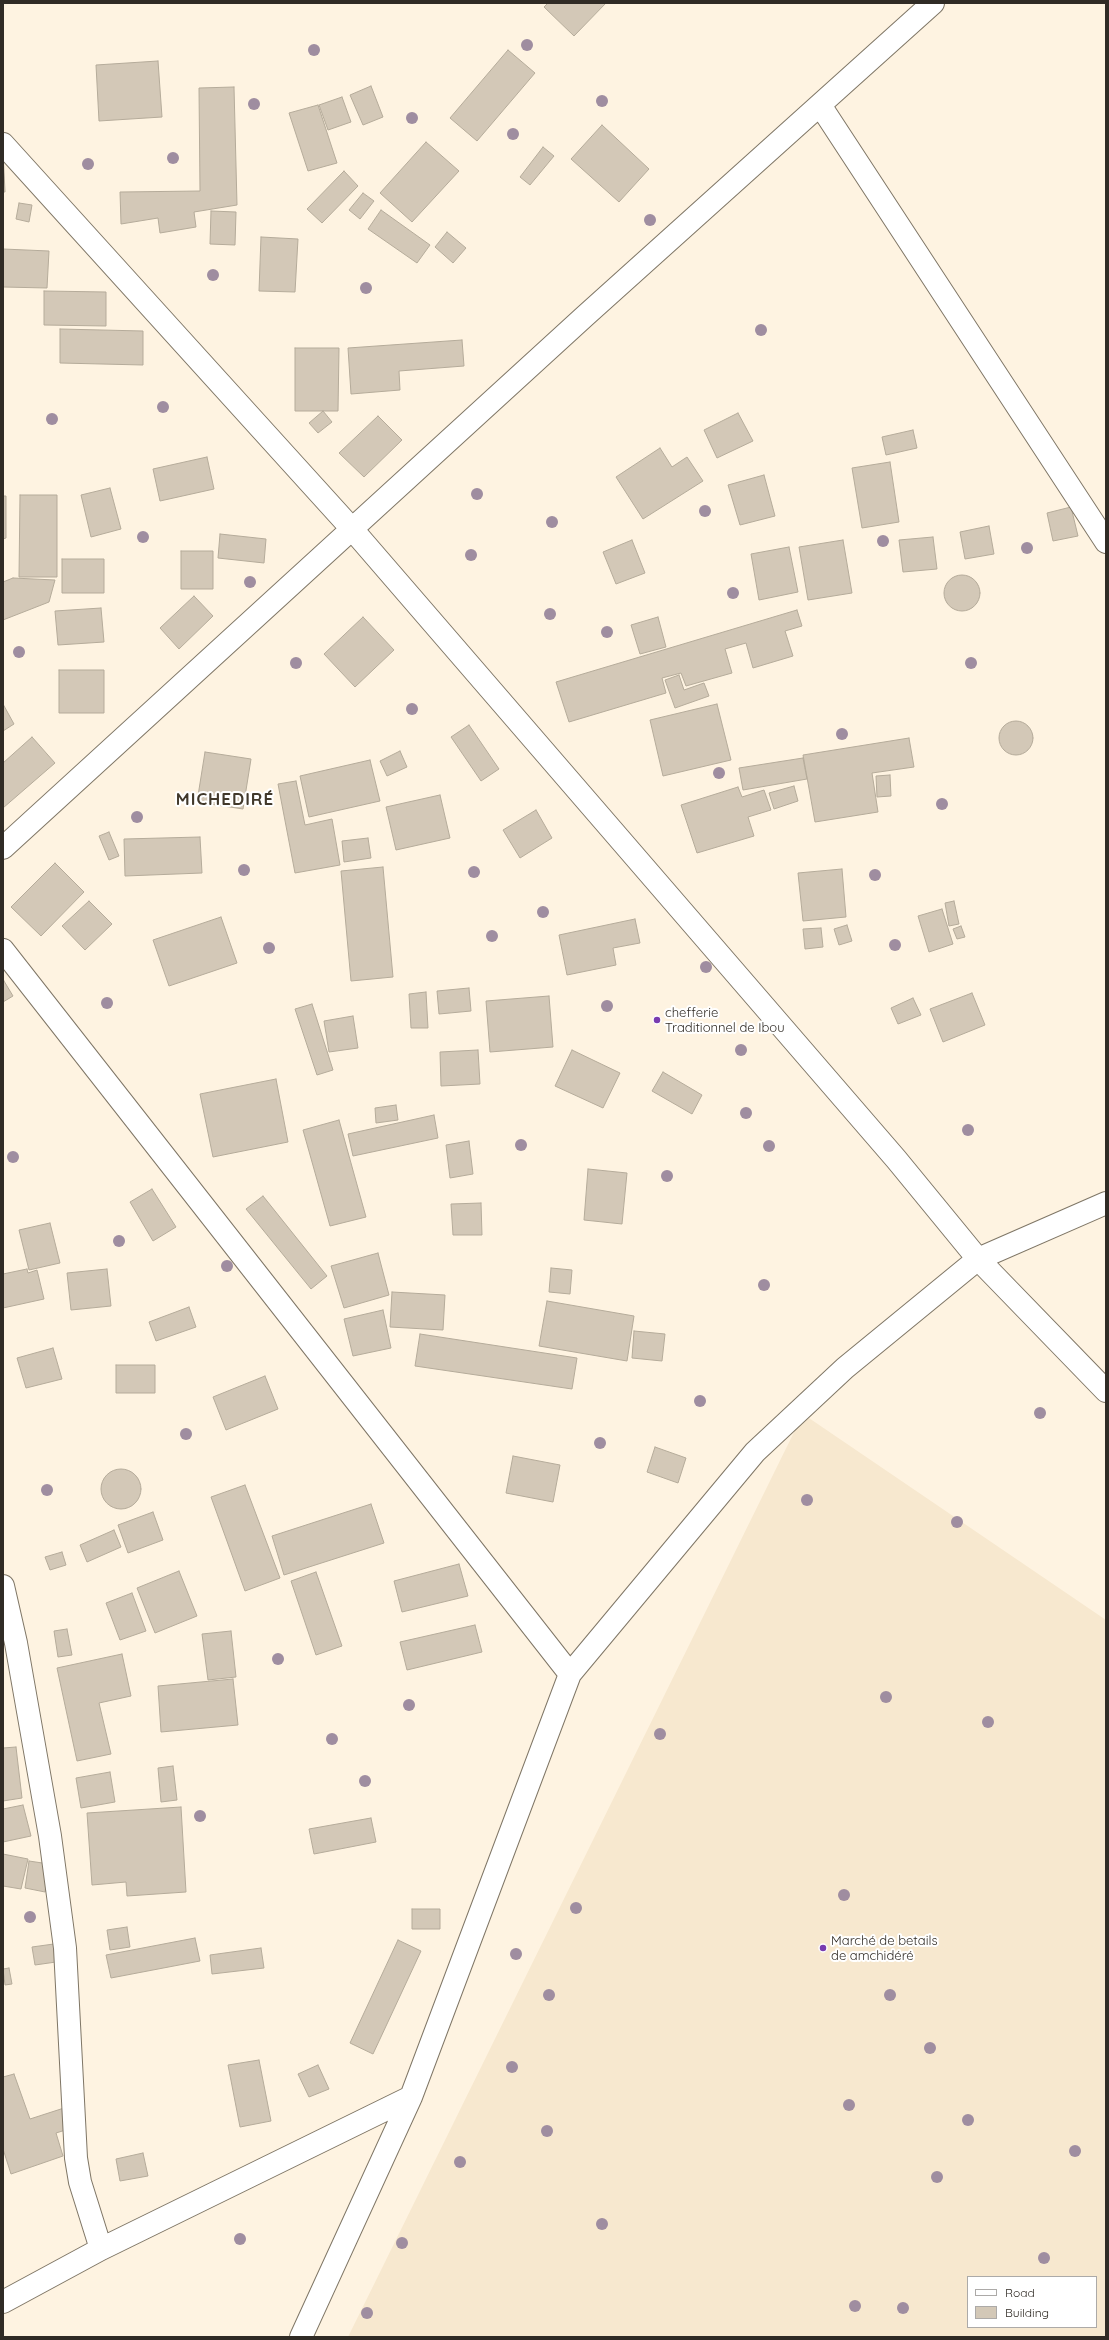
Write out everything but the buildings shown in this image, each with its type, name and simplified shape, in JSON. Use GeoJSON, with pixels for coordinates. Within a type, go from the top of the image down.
{"type":"FeatureCollection","features":[{"type":"Feature","properties":{"kind":"street"},"geometry":{"type":"LineString","coordinates":[[3,848],[585,316],[933,3]]}},
{"type":"Feature","properties":{"kind":"street"},"geometry":{"type":"LineString","coordinates":[[820,105],[1106,542]]}},
{"type":"Feature","properties":{"kind":"street"},"geometry":{"type":"LineString","coordinates":[[3,144],[352,529],[896,1159],[978,1259],[1106,1391]]}},
{"type":"Feature","properties":{"kind":"street"},"geometry":{"type":"LineString","coordinates":[[3,950],[570,1674]]}},
{"type":"Feature","properties":{"kind":"street"},"geometry":{"type":"LineString","coordinates":[[302,2337],[411,2097],[570,1674],[755,1452],[845,1368],[978,1259],[1106,1203]]}},
{"type":"Feature","properties":{"kind":"street"},"geometry":{"type":"LineString","coordinates":[[3,1586],[16,1643],[48,1828],[65,1948],[76,2158],[80,2182],[101,2249]]}},
{"type":"Feature","properties":{"kind":"street"},"geometry":{"type":"LineString","coordinates":[[3,2302],[101,2249],[411,2097]]}},
{"type":"Feature","properties":{"kind":"shaded area","name":"Marché de betails de amchidéré"},"geometry":{"type":"Polygon","coordinates":[[[803,1414],[1106,1620],[1106,2337],[348,2337],[803,1414]]]}},
{"type":"Feature","properties":{"kind":"place","name":"chefferie Traditionnel de Ibou"},"geometry":{"type":"Point","coordinates":[657,1020]}},
{"type":"Feature","properties":{"kind":"place","name":"Marché de betails de amchidéré"},"geometry":{"type":"Point","coordinates":[823,1948]}},
{"type":"Feature","properties":{"kind":"district","name":"MICHEDIRÉ"},"geometry":{"type":"Point","coordinates":[225,800]}}]}
